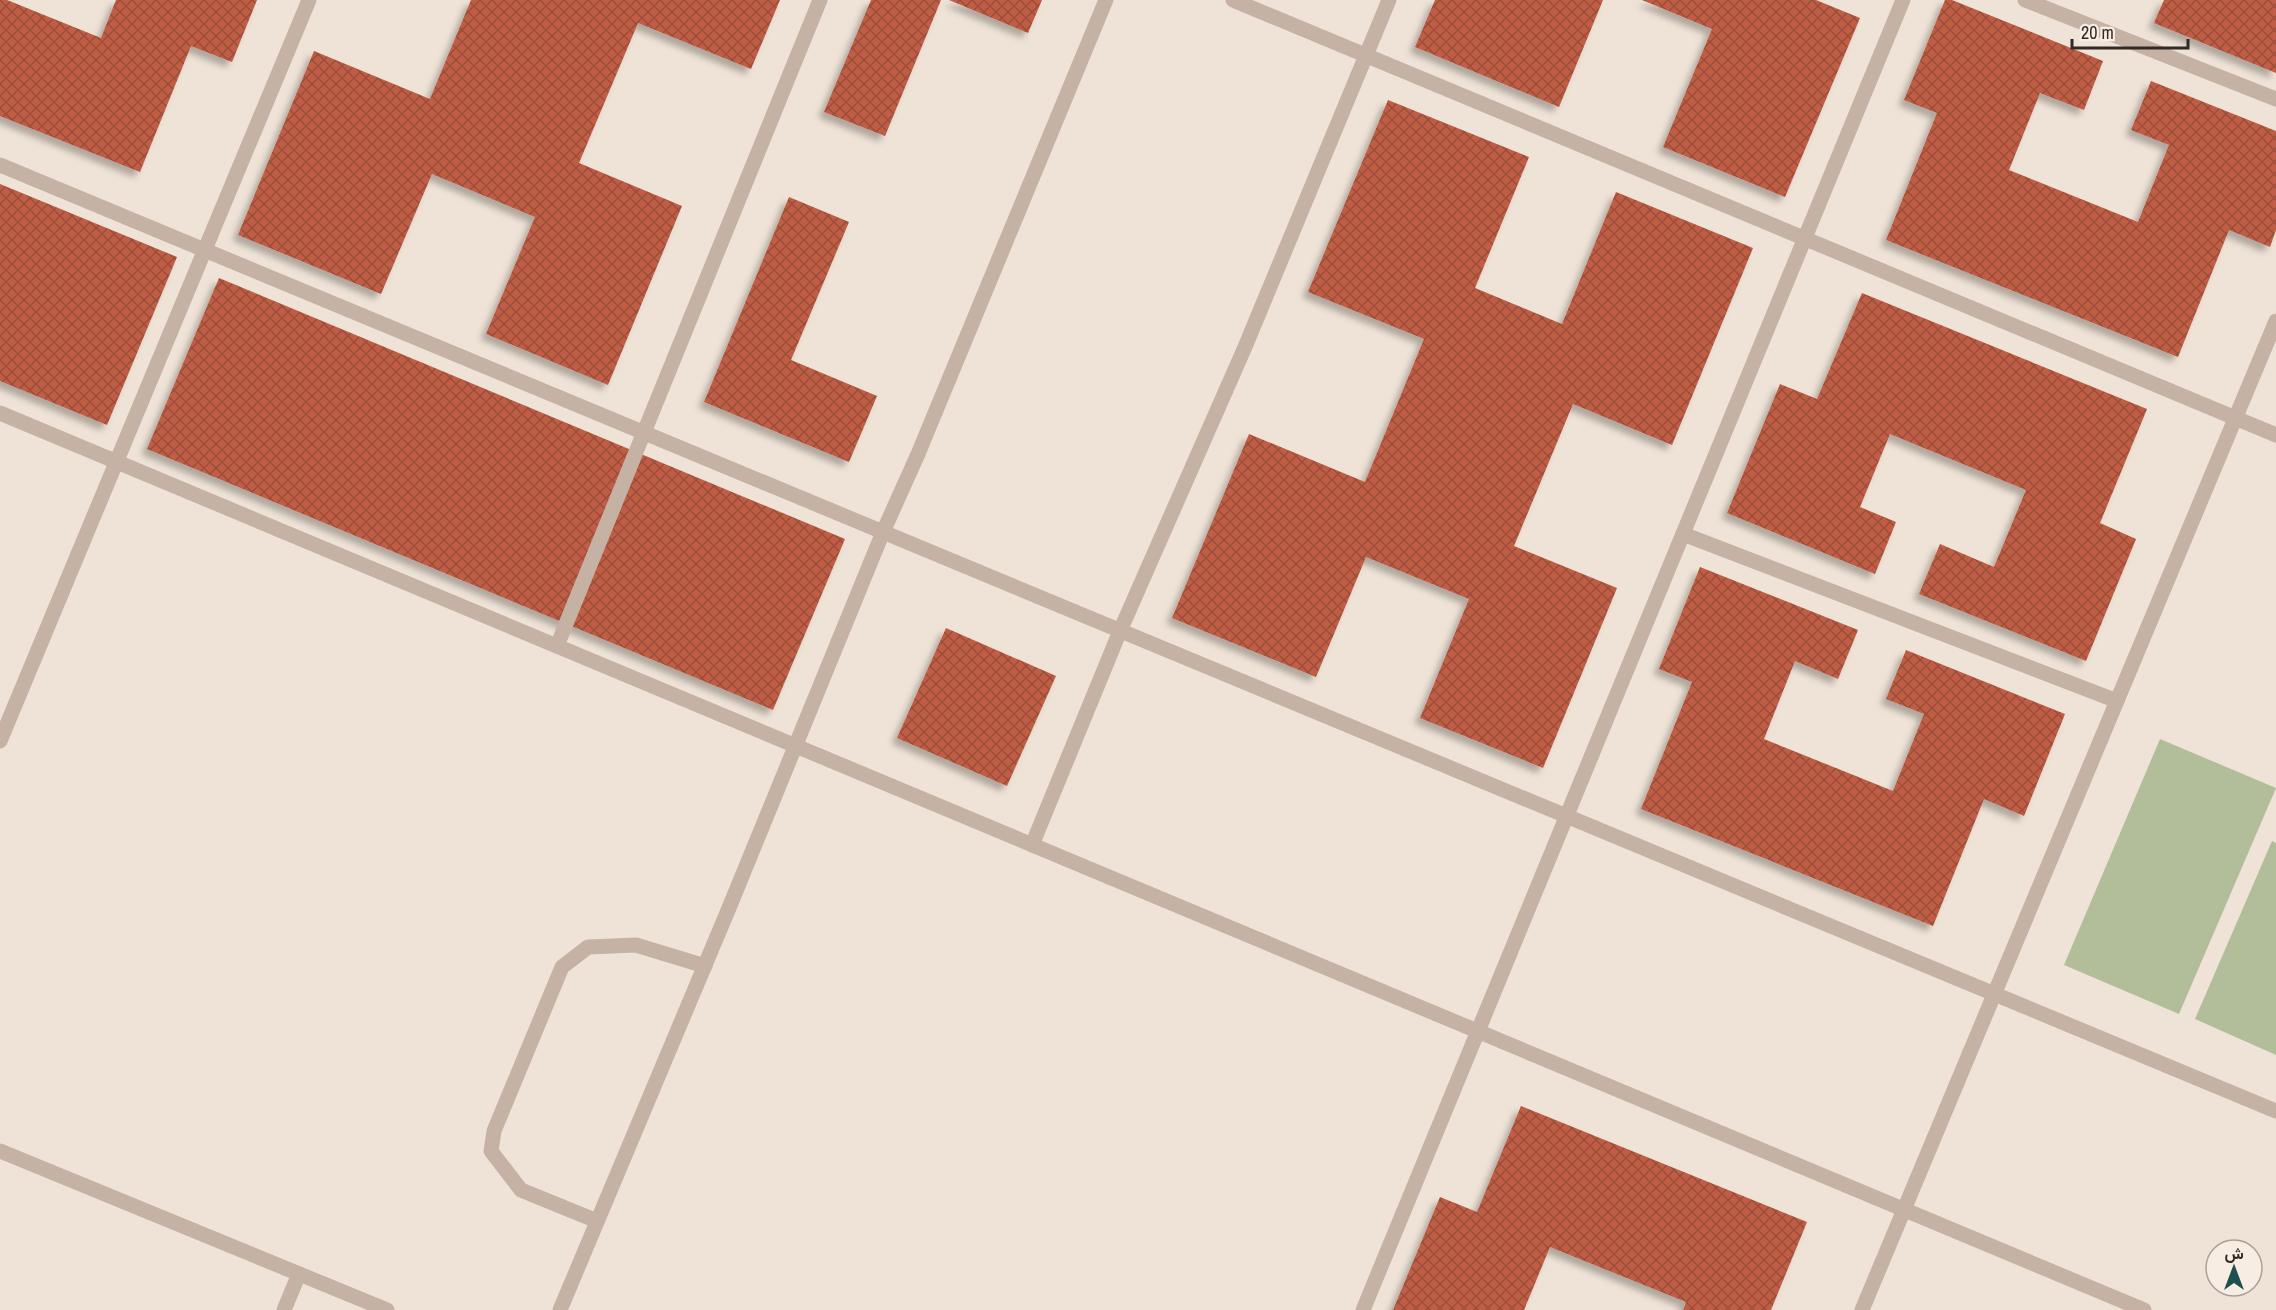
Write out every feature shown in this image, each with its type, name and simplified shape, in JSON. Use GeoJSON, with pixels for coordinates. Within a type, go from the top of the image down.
{"type":"FeatureCollection","features":[{"type":"Feature","properties":{"kind":"street"},"geometry":{"type":"LineString","coordinates":[[0,741],[309,0]]}},
{"type":"Feature","properties":{"kind":"street"},"geometry":{"type":"LineString","coordinates":[[557,646],[820,0]]}},
{"type":"Feature","properties":{"kind":"street"},"geometry":{"type":"LineString","coordinates":[[560,1310],[1106,0]]}},
{"type":"Feature","properties":{"kind":"street"},"geometry":{"type":"LineString","coordinates":[[1233,0],[2276,435]]}},
{"type":"Feature","properties":{"kind":"street"},"geometry":{"type":"LineString","coordinates":[[1032,845],[1120,631],[1245,347],[1389,0]]}},
{"type":"Feature","properties":{"kind":"street"},"geometry":{"type":"LineString","coordinates":[[1363,1310],[1903,0]]}},
{"type":"Feature","properties":{"kind":"street"},"geometry":{"type":"LineString","coordinates":[[2025,0],[2276,99]]}},
{"type":"Feature","properties":{"kind":"street"},"geometry":{"type":"LineString","coordinates":[[0,165],[2276,1111]]}},
{"type":"Feature","properties":{"kind":"street"},"geometry":{"type":"LineString","coordinates":[[1862,1310],[2276,321]]}},
{"type":"Feature","properties":{"kind":"street"},"geometry":{"type":"LineString","coordinates":[[0,413],[2144,1310]]}},
{"type":"Feature","properties":{"kind":"street"},"geometry":{"type":"LineString","coordinates":[[1683,534],[2116,701]]}},
{"type":"Feature","properties":{"kind":"street"},"geometry":{"type":"LineString","coordinates":[[597,1221],[521,1190],[491,1151],[494,1131],[562,967],[588,947],[636,945],[705,966]]}},
{"type":"Feature","properties":{"kind":"street"},"geometry":{"type":"LineString","coordinates":[[0,1151],[387,1310]]}},
{"type":"Feature","properties":{"kind":"street"},"geometry":{"type":"LineString","coordinates":[[284,1310],[299,1274]]}},
{"type":"Feature","properties":{"kind":"green space"},"geometry":{"type":"Polygon","coordinates":[[[2160,739],[2276,788],[2179,1014],[2064,965],[2160,739]]]}},
{"type":"Feature","properties":{"kind":"green space"},"geometry":{"type":"Polygon","coordinates":[[[2272,841],[2276,843],[2276,1055],[2195,1019],[2272,841]]]}},
{"type":"Feature","properties":{"kind":"building"},"geometry":{"type":"Polygon","coordinates":[[[0,0],[7,0],[101,38],[116,0],[257,0],[232,62],[191,46],[140,172],[0,116],[0,0]]]}},
{"type":"Feature","properties":{"kind":"building"},"geometry":{"type":"Polygon","coordinates":[[[471,0],[780,0],[751,69],[638,23],[579,163],[682,206],[608,385],[486,334],[535,217],[432,174],[381,294],[238,235],[314,51],[430,99],[471,0]]]}},
{"type":"Feature","properties":{"kind":"building"},"geometry":{"type":"Polygon","coordinates":[[[871,0],[941,0],[885,136],[824,112],[871,0]]]}},
{"type":"Feature","properties":{"kind":"building"},"geometry":{"type":"Polygon","coordinates":[[[949,0],[1042,0],[1028,33],[949,0]]]}},
{"type":"Feature","properties":{"kind":"building"},"geometry":{"type":"Polygon","coordinates":[[[1435,0],[1603,0],[1559,107],[1415,47],[1435,0]]]}},
{"type":"Feature","properties":{"kind":"building"},"geometry":{"type":"Polygon","coordinates":[[[1642,0],[1816,0],[1860,18],[1785,197],[1663,147],[1712,29],[1642,0]]]}},
{"type":"Feature","properties":{"kind":"building"},"geometry":{"type":"Polygon","coordinates":[[[1945,0],[1952,0],[2103,61],[2084,110],[2040,93],[2009,170],[2138,222],[2169,145],[2131,130],[2151,81],[2276,131],[2276,230],[2270,247],[2229,230],[2178,357],[1886,240],[1937,113],[1904,100],[1945,0]]]}},
{"type":"Feature","properties":{"kind":"building"},"geometry":{"type":"Polygon","coordinates":[[[2164,0],[2276,0],[2276,73],[2154,23],[2164,0]]]}},
{"type":"Feature","properties":{"kind":"building"},"geometry":{"type":"Polygon","coordinates":[[[1388,100],[1529,157],[1475,288],[1562,324],[1616,192],[1753,248],[1672,445],[1573,404],[1514,546],[1617,588],[1543,768],[1420,718],[1469,599],[1366,557],[1316,677],[1172,618],[1249,434],[1365,482],[1424,339],[1308,292],[1388,100]]]}},
{"type":"Feature","properties":{"kind":"building"},"geometry":{"type":"Polygon","coordinates":[[[0,184],[177,257],[107,425],[0,381],[0,184]]]}},
{"type":"Feature","properties":{"kind":"building"},"geometry":{"type":"Polygon","coordinates":[[[789,197],[849,222],[791,360],[877,396],[849,462],[704,402],[789,197]]]}},
{"type":"Feature","properties":{"kind":"building"},"geometry":{"type":"Polygon","coordinates":[[[219,278],[845,539],[773,710],[147,449],[219,278]]]}},
{"type":"Feature","properties":{"kind":"building"},"geometry":{"type":"Polygon","coordinates":[[[1862,293],[2147,409],[2100,523],[2136,539],[2086,661],[1919,594],[1940,544],[1994,567],[2026,490],[1890,434],[1860,507],[1896,522],[1875,574],[1727,513],[1780,384],[1817,399],[1862,293]]]}},
{"type":"Feature","properties":{"kind":"building"},"geometry":{"type":"Polygon","coordinates":[[[1700,567],[1858,630],[1838,679],[1795,661],[1764,739],[1893,791],[1924,714],[1886,699],[1906,650],[2065,714],[2024,816],[1984,799],[1933,926],[1641,809],[1692,682],[1659,669],[1700,567]]]}},
{"type":"Feature","properties":{"kind":"building"},"geometry":{"type":"Polygon","coordinates":[[[946,628],[1056,676],[1007,786],[897,738],[946,628]]]}},
{"type":"Feature","properties":{"kind":"building"},"geometry":{"type":"Polygon","coordinates":[[[1521,1106],[1807,1222],[1771,1310],[1683,1310],[1686,1302],[1550,1247],[1524,1310],[1393,1310],[1440,1197],[1477,1212],[1521,1106]]]}}]}
